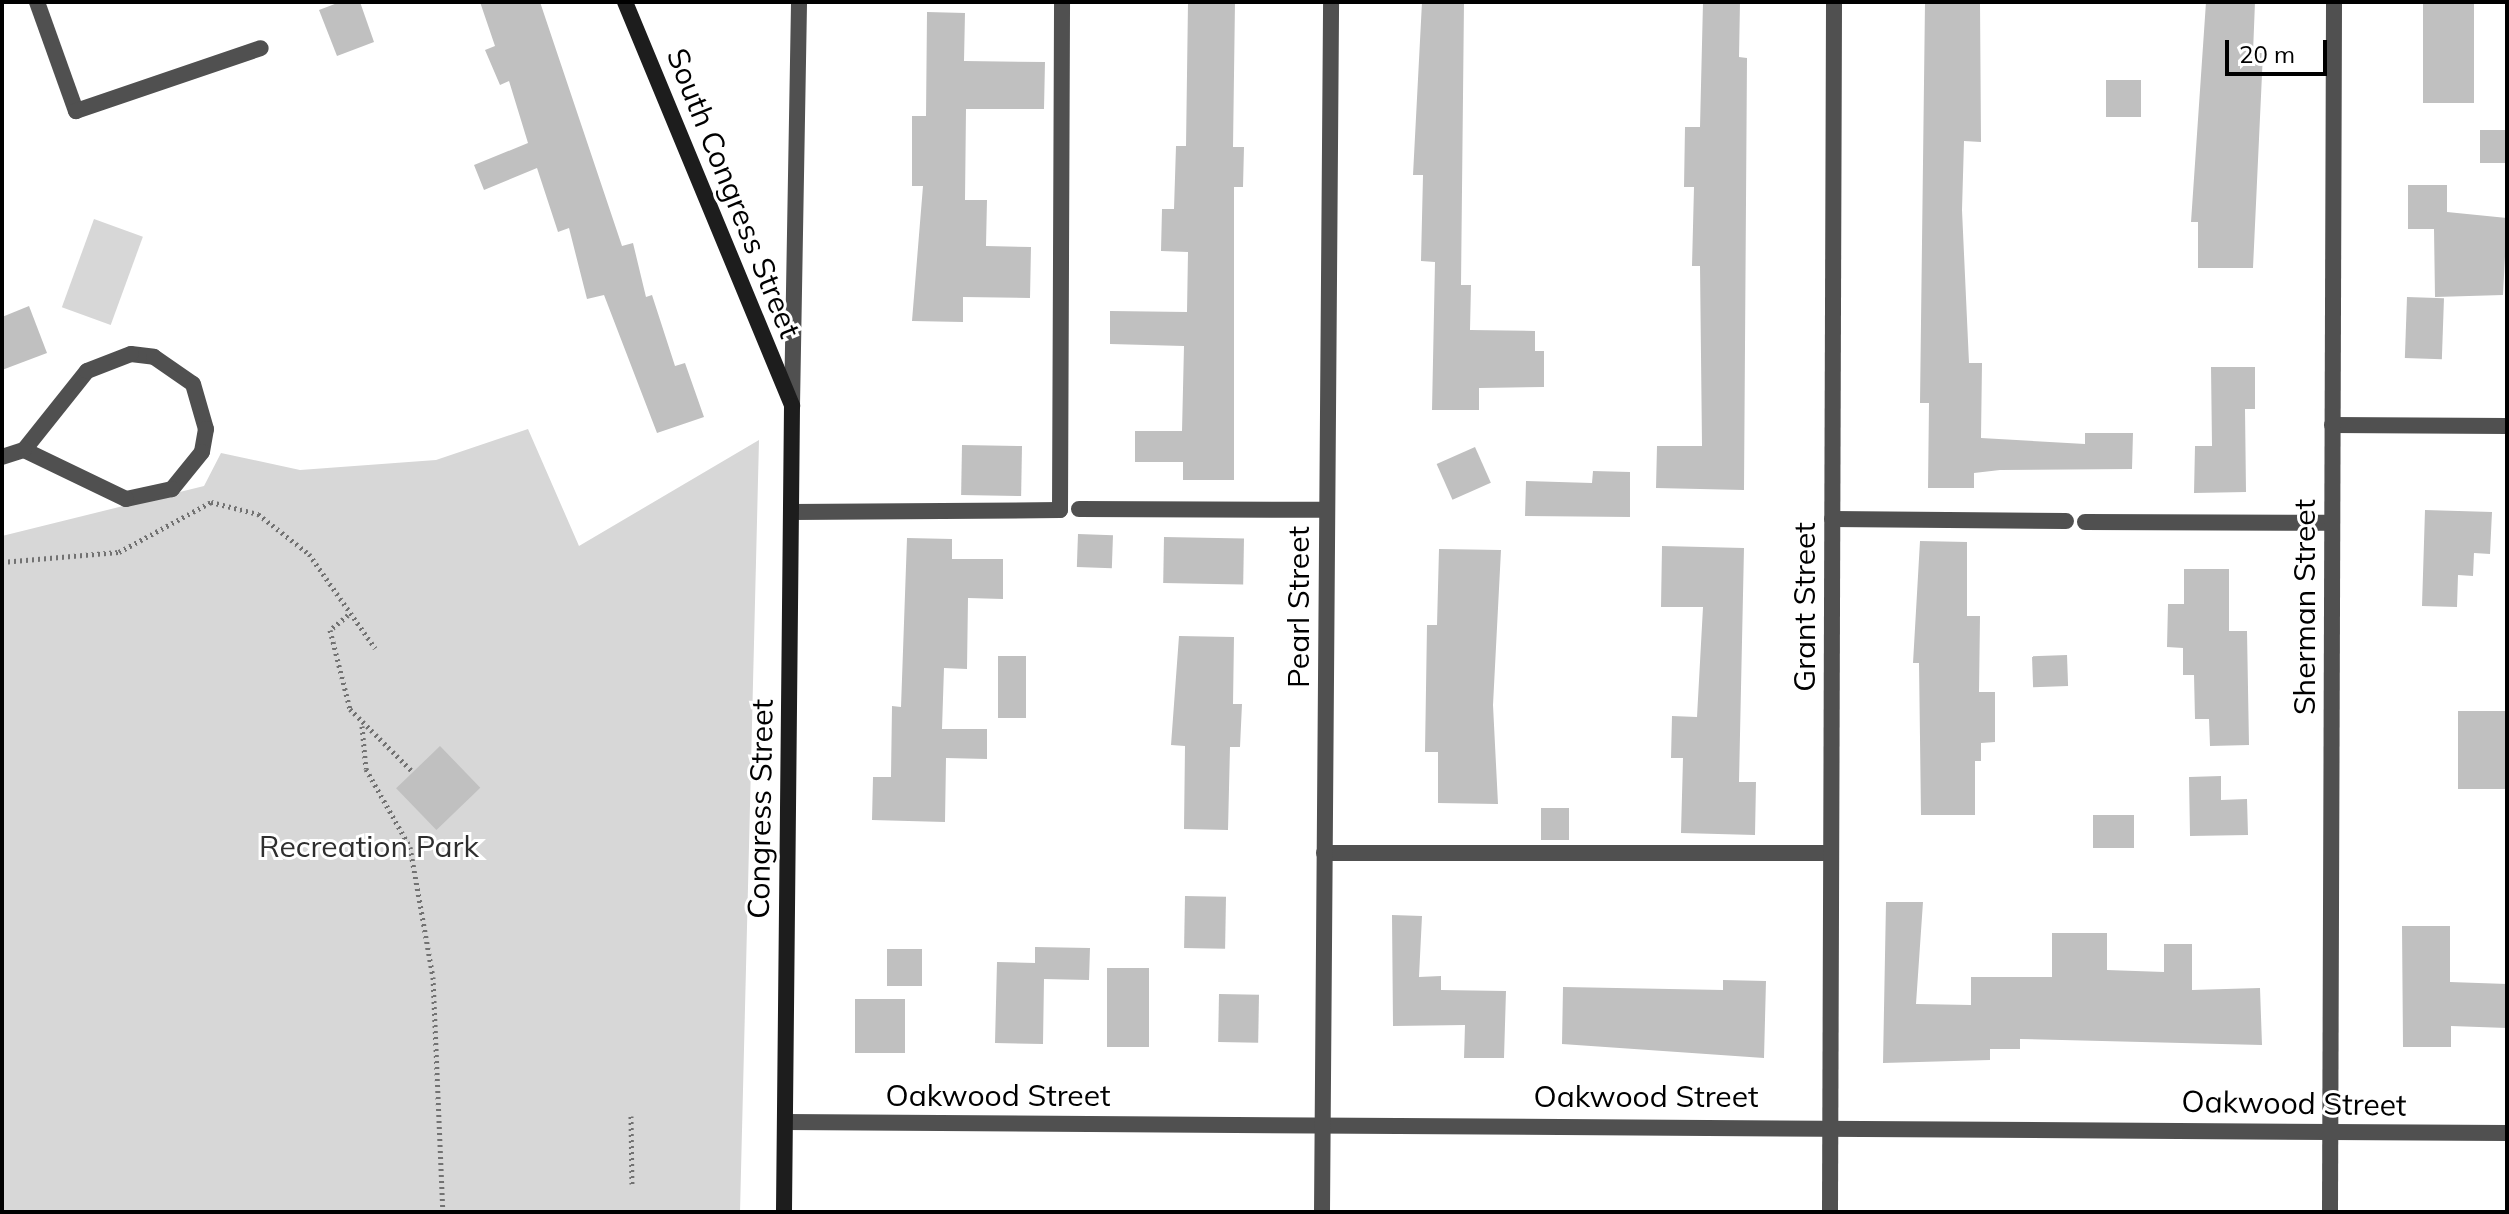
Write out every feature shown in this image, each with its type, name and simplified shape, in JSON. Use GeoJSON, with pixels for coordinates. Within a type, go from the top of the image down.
{"type":"FeatureCollection","features":[{"type":"Feature","properties":{"kind":"street"},"geometry":{"type":"LineString","coordinates":[[37,2],[76,111],[261,48]]}},
{"type":"Feature","properties":{"kind":"street","name":"South Congress Street"},"geometry":{"type":"LineString","coordinates":[[625,2],[792,406]]}},
{"type":"Feature","properties":{"kind":"street"},"geometry":{"type":"LineString","coordinates":[[792,406],[799,2]]}},
{"type":"Feature","properties":{"kind":"street"},"geometry":{"type":"LineString","coordinates":[[791,512],[1060,510],[1062,2]]}},
{"type":"Feature","properties":{"kind":"street","name":"Pearl Street"},"geometry":{"type":"LineString","coordinates":[[1322,1212],[1331,2]]}},
{"type":"Feature","properties":{"kind":"street","name":"Grant Street"},"geometry":{"type":"LineString","coordinates":[[1830,1212],[1834,2]]}},
{"type":"Feature","properties":{"kind":"street","name":"Sherman Street"},"geometry":{"type":"LineString","coordinates":[[2330,1212],[2334,2]]}},
{"type":"Feature","properties":{"kind":"street"},"geometry":{"type":"LineString","coordinates":[[2,457],[24,450],[87,371],[107,359],[131,354],[165,362],[193,384],[203,406],[206,429],[196,463],[172,489],[150,498],[126,499],[24,450]]}},
{"type":"Feature","properties":{"kind":"street","name":"Congress Street"},"geometry":{"type":"LineString","coordinates":[[784,1212],[792,406]]}},
{"type":"Feature","properties":{"kind":"street"},"geometry":{"type":"LineString","coordinates":[[2332,425],[2507,426]]}},
{"type":"Feature","properties":{"kind":"street"},"geometry":{"type":"LineString","coordinates":[[1079,509],[1327,510]]}},
{"type":"Feature","properties":{"kind":"street"},"geometry":{"type":"LineString","coordinates":[[1832,519],[2066,521]]}},
{"type":"Feature","properties":{"kind":"street"},"geometry":{"type":"LineString","coordinates":[[2085,522],[2332,523]]}},
{"type":"Feature","properties":{"kind":"street"},"geometry":{"type":"LineString","coordinates":[[1324,853],[1831,853]]}},
{"type":"Feature","properties":{"kind":"street","name":"Oakwood Street"},"geometry":{"type":"LineString","coordinates":[[785,1122],[1830,1124],[2507,1133]]}},
{"type":"Feature","properties":{"kind":"path"},"geometry":{"type":"LineString","coordinates":[[2,562],[119,552],[211,502],[258,514],[309,554],[348,615],[375,648]]}},
{"type":"Feature","properties":{"kind":"path"},"geometry":{"type":"LineString","coordinates":[[348,615],[330,630],[332,660],[362,726],[366,769],[410,847],[433,977],[443,1212]]}},
{"type":"Feature","properties":{"kind":"path"},"geometry":{"type":"LineString","coordinates":[[362,726],[413,772]]}},
{"type":"Feature","properties":{"kind":"path"},"geometry":{"type":"LineString","coordinates":[[631,1116],[632,1184]]}},
{"type":"Feature","properties":{"kind":"green space"},"geometry":{"type":"Polygon","coordinates":[[[94,219],[143,237],[111,325],[62,307],[94,219]]]}},
{"type":"Feature","properties":{"kind":"green space","name":"Recreation Park"},"geometry":{"type":"Polygon","coordinates":[[[528,429],[579,546],[759,440],[740,1212],[2,1212],[2,536],[204,486],[221,453],[300,470],[436,460],[528,429]]]}},
{"type":"Feature","properties":{"kind":"building"},"geometry":{"type":"Polygon","coordinates":[[[340,2],[360,2],[374,42],[337,56],[319,10],[340,2]]]}},
{"type":"Feature","properties":{"kind":"building"},"geometry":{"type":"Polygon","coordinates":[[[480,2],[540,2],[622,246],[633,243],[646,297],[652,295],[675,366],[685,363],[704,417],[657,433],[604,295],[587,299],[569,228],[558,232],[537,168],[484,190],[474,165],[528,143],[509,81],[500,85],[485,50],[495,46],[480,2]]]}},
{"type":"Feature","properties":{"kind":"building"},"geometry":{"type":"Polygon","coordinates":[[[1188,2],[1235,2],[1233,147],[1244,147],[1243,187],[1234,187],[1234,480],[1183,480],[1183,462],[1135,462],[1135,431],[1182,431],[1184,346],[1110,344],[1110,311],[1187,312],[1188,252],[1161,251],[1162,209],[1174,209],[1176,146],[1186,146],[1188,2]]]}},
{"type":"Feature","properties":{"kind":"building"},"geometry":{"type":"Polygon","coordinates":[[[1422,2],[1464,2],[1461,285],[1471,285],[1470,330],[1535,331],[1535,351],[1544,351],[1544,387],[1479,388],[1479,410],[1432,410],[1435,262],[1421,261],[1423,175],[1413,175],[1422,2]]]}},
{"type":"Feature","properties":{"kind":"building"},"geometry":{"type":"Polygon","coordinates":[[[1703,2],[1740,2],[1739,57],[1747,58],[1744,490],[1656,488],[1657,446],[1702,446],[1700,266],[1692,266],[1694,187],[1684,187],[1685,127],[1700,127],[1703,2]]]}},
{"type":"Feature","properties":{"kind":"building"},"geometry":{"type":"Polygon","coordinates":[[[1925,2],[1980,2],[1981,142],[1964,141],[1962,210],[1969,363],[1982,363],[1981,438],[2085,444],[2085,433],[2133,433],[2132,469],[2000,470],[1974,473],[1974,488],[1928,488],[1929,403],[1920,403],[1925,2]]]}},
{"type":"Feature","properties":{"kind":"building"},"geometry":{"type":"Polygon","coordinates":[[[2206,2],[2255,2],[2253,53],[2263,53],[2253,268],[2198,268],[2198,222],[2191,222],[2206,2]]]}},
{"type":"Feature","properties":{"kind":"building"},"geometry":{"type":"Polygon","coordinates":[[[2423,2],[2474,2],[2474,103],[2423,103],[2423,2]]]}},
{"type":"Feature","properties":{"kind":"building"},"geometry":{"type":"Polygon","coordinates":[[[927,12],[965,13],[964,61],[1045,62],[1044,109],[966,109],[965,200],[987,200],[986,246],[1031,247],[1030,298],[963,297],[963,322],[912,321],[923,186],[912,186],[912,116],[926,116],[927,12]]]}},
{"type":"Feature","properties":{"kind":"building"},"geometry":{"type":"Polygon","coordinates":[[[2106,80],[2141,80],[2141,117],[2106,117],[2106,80]]]}},
{"type":"Feature","properties":{"kind":"building"},"geometry":{"type":"Polygon","coordinates":[[[2480,130],[2507,130],[2507,163],[2480,163],[2480,130]]]}},
{"type":"Feature","properties":{"kind":"building"},"geometry":{"type":"Polygon","coordinates":[[[2408,185],[2447,185],[2447,212],[2507,218],[2503,295],[2435,297],[2434,229],[2408,229],[2408,185]]]}},
{"type":"Feature","properties":{"kind":"building"},"geometry":{"type":"Polygon","coordinates":[[[2407,297],[2444,298],[2442,359],[2405,358],[2407,297]]]}},
{"type":"Feature","properties":{"kind":"building"},"geometry":{"type":"Polygon","coordinates":[[[29,306],[47,353],[2,370],[2,317],[29,306]]]}},
{"type":"Feature","properties":{"kind":"building"},"geometry":{"type":"Polygon","coordinates":[[[2211,367],[2255,367],[2255,409],[2245,409],[2246,492],[2194,493],[2195,446],[2212,446],[2211,367]]]}},
{"type":"Feature","properties":{"kind":"building"},"geometry":{"type":"Polygon","coordinates":[[[962,445],[1022,446],[1021,496],[961,495],[962,445]]]}},
{"type":"Feature","properties":{"kind":"building"},"geometry":{"type":"Polygon","coordinates":[[[1475,447],[1491,483],[1452,500],[1437,464],[1475,447]]]}},
{"type":"Feature","properties":{"kind":"building"},"geometry":{"type":"Polygon","coordinates":[[[1593,471],[1630,472],[1630,517],[1525,516],[1526,481],[1592,483],[1593,471]]]}},
{"type":"Feature","properties":{"kind":"building"},"geometry":{"type":"Polygon","coordinates":[[[2425,510],[2492,512],[2490,554],[2474,553],[2473,576],[2458,575],[2457,607],[2422,606],[2425,510]]]}},
{"type":"Feature","properties":{"kind":"building"},"geometry":{"type":"Polygon","coordinates":[[[1078,534],[1113,535],[1112,568],[1077,567],[1078,534]]]}},
{"type":"Feature","properties":{"kind":"building"},"geometry":{"type":"Polygon","coordinates":[[[1164,537],[1244,538],[1243,584],[1163,583],[1164,537]]]}},
{"type":"Feature","properties":{"kind":"building"},"geometry":{"type":"Polygon","coordinates":[[[907,538],[952,539],[952,559],[1003,559],[1003,599],[968,598],[967,669],[944,668],[942,729],[987,729],[987,759],[946,758],[945,822],[872,820],[873,777],[891,777],[892,706],[901,707],[907,538]]]}},
{"type":"Feature","properties":{"kind":"building"},"geometry":{"type":"Polygon","coordinates":[[[1920,541],[1967,542],[1967,616],[1980,616],[1979,692],[1995,692],[1995,742],[1981,743],[1981,761],[1975,761],[1975,815],[1921,815],[1919,663],[1913,663],[1920,541]]]}},
{"type":"Feature","properties":{"kind":"building"},"geometry":{"type":"Polygon","coordinates":[[[1662,546],[1744,548],[1739,782],[1756,782],[1755,835],[1681,833],[1683,758],[1671,758],[1672,716],[1697,717],[1703,607],[1661,607],[1662,546]]]}},
{"type":"Feature","properties":{"kind":"building"},"geometry":{"type":"Polygon","coordinates":[[[1439,549],[1501,550],[1493,705],[1498,804],[1438,803],[1438,752],[1425,752],[1427,625],[1437,625],[1439,549]]]}},
{"type":"Feature","properties":{"kind":"building"},"geometry":{"type":"Polygon","coordinates":[[[2184,569],[2229,569],[2229,631],[2247,631],[2249,745],[2210,746],[2209,719],[2195,719],[2194,675],[2183,675],[2183,648],[2167,647],[2168,604],[2184,604],[2184,569]]]}},
{"type":"Feature","properties":{"kind":"building"},"geometry":{"type":"Polygon","coordinates":[[[1179,636],[1234,637],[1233,704],[1242,704],[1240,747],[1230,747],[1228,830],[1184,829],[1185,746],[1171,745],[1179,636]]]}},
{"type":"Feature","properties":{"kind":"building"},"geometry":{"type":"Polygon","coordinates":[[[2067,655],[2068,686],[2033,687],[2032,656],[2067,655]]]}},
{"type":"Feature","properties":{"kind":"building"},"geometry":{"type":"Polygon","coordinates":[[[998,656],[1026,656],[1026,718],[998,718],[998,656]]]}},
{"type":"Feature","properties":{"kind":"building"},"geometry":{"type":"Polygon","coordinates":[[[2458,711],[2507,711],[2507,789],[2458,789],[2458,711]]]}},
{"type":"Feature","properties":{"kind":"building"},"geometry":{"type":"Polygon","coordinates":[[[440,746],[480,788],[436,830],[396,788],[440,746]]]}},
{"type":"Feature","properties":{"kind":"building"},"geometry":{"type":"Polygon","coordinates":[[[2221,776],[2221,800],[2247,799],[2248,835],[2190,836],[2189,777],[2221,776]]]}},
{"type":"Feature","properties":{"kind":"building"},"geometry":{"type":"Polygon","coordinates":[[[1541,808],[1569,808],[1569,840],[1541,840],[1541,808]]]}},
{"type":"Feature","properties":{"kind":"building"},"geometry":{"type":"Polygon","coordinates":[[[2093,815],[2134,815],[2134,848],[2093,848],[2093,815]]]}},
{"type":"Feature","properties":{"kind":"building"},"geometry":{"type":"Polygon","coordinates":[[[1185,896],[1226,897],[1225,949],[1184,948],[1185,896]]]}},
{"type":"Feature","properties":{"kind":"building"},"geometry":{"type":"Polygon","coordinates":[[[1886,902],[1923,902],[1916,1004],[1971,1005],[1971,977],[2052,977],[2052,933],[2107,933],[2107,970],[2164,972],[2164,944],[2192,944],[2192,990],[2260,988],[2262,1045],[2020,1039],[2020,1049],[1990,1049],[1990,1060],[1883,1063],[1886,902]]]}},
{"type":"Feature","properties":{"kind":"building"},"geometry":{"type":"Polygon","coordinates":[[[1392,915],[1422,916],[1419,977],[1441,976],[1441,990],[1506,991],[1504,1058],[1464,1058],[1465,1025],[1393,1026],[1392,915]]]}},
{"type":"Feature","properties":{"kind":"building"},"geometry":{"type":"Polygon","coordinates":[[[2402,926],[2450,926],[2450,982],[2507,984],[2507,1028],[2451,1026],[2451,1047],[2403,1047],[2402,926]]]}},
{"type":"Feature","properties":{"kind":"building"},"geometry":{"type":"Polygon","coordinates":[[[1035,947],[1090,948],[1089,980],[1044,979],[1043,1044],[995,1043],[997,962],[1035,963],[1035,947]]]}},
{"type":"Feature","properties":{"kind":"building"},"geometry":{"type":"Polygon","coordinates":[[[887,949],[922,949],[922,986],[887,986],[887,949]]]}},
{"type":"Feature","properties":{"kind":"building"},"geometry":{"type":"Polygon","coordinates":[[[1107,968],[1149,968],[1149,1047],[1107,1047],[1107,968]]]}},
{"type":"Feature","properties":{"kind":"building"},"geometry":{"type":"Polygon","coordinates":[[[1723,980],[1766,981],[1764,1058],[1562,1044],[1563,987],[1723,990],[1723,980]]]}},
{"type":"Feature","properties":{"kind":"building"},"geometry":{"type":"Polygon","coordinates":[[[1219,994],[1259,995],[1258,1043],[1218,1042],[1219,994]]]}},
{"type":"Feature","properties":{"kind":"building"},"geometry":{"type":"Polygon","coordinates":[[[855,999],[905,999],[905,1053],[855,1053],[855,999]]]}}]}
